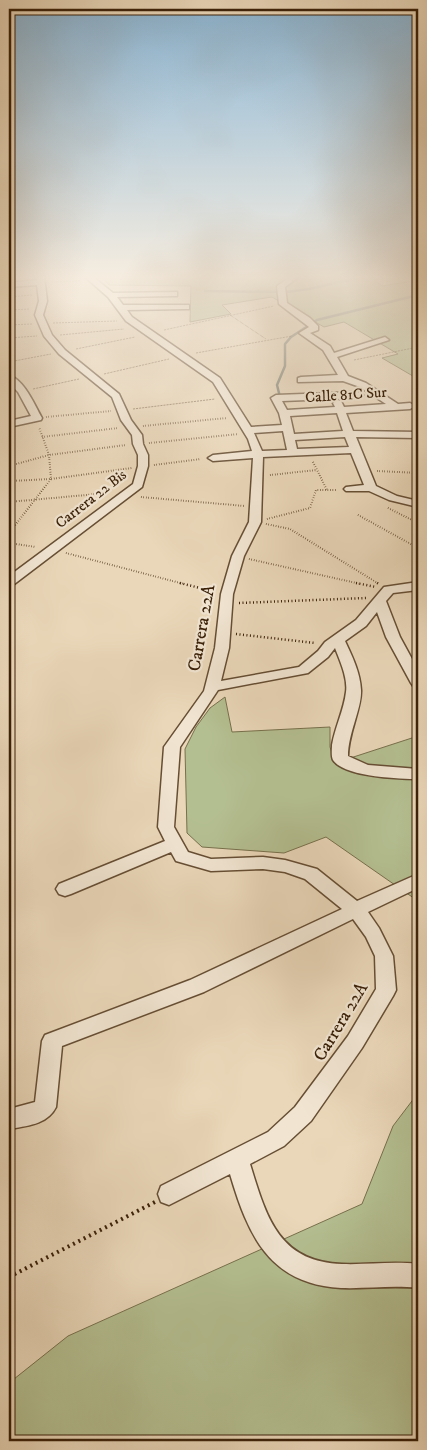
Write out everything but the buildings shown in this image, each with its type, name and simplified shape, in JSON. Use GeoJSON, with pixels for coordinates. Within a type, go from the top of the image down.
{"type":"FeatureCollection","features":[{"type":"Feature","properties":{"kind":"street","name":"Carrera 22 Bis"},"geometry":{"type":"LineString","coordinates":[[9,582],[138,485],[143,466],[143,455],[138,444],[137,435],[126,420],[116,396],[91,377],[55,344]]}},
{"type":"Feature","properties":{"kind":"street","name":"Carrera 22A"},"geometry":{"type":"LineString","coordinates":[[166,344],[217,380],[254,439],[258,454],[255,522],[238,556],[227,599],[224,632],[212,687],[205,701],[172,746],[166,826],[182,856],[211,865],[263,862],[311,874],[356,911],[373,933],[384,956],[386,990],[354,1042],[303,1114],[276,1139],[170,1194]]}},
{"type":"Feature","properties":{"kind":"street"},"geometry":{"type":"LineString","coordinates":[[320,344],[327,348],[344,378]]}},
{"type":"Feature","properties":{"kind":"street"},"geometry":{"type":"LineString","coordinates":[[335,360],[376,344]]}},
{"type":"Feature","properties":{"kind":"street"},"geometry":{"type":"LineString","coordinates":[[9,378],[22,391],[37,418],[9,424]]}},
{"type":"Feature","properties":{"kind":"street"},"geometry":{"type":"LineString","coordinates":[[301,380],[344,378],[363,385],[394,406]]}},
{"type":"Feature","properties":{"kind":"street"},"geometry":{"type":"LineString","coordinates":[[9,394],[22,391]]}},
{"type":"Feature","properties":{"kind":"street"},"geometry":{"type":"LineString","coordinates":[[293,454],[284,413],[276,398],[358,395]]}},
{"type":"Feature","properties":{"kind":"street"},"geometry":{"type":"LineString","coordinates":[[335,397],[342,410],[355,450],[371,488]]}},
{"type":"Feature","properties":{"kind":"street","name":"Calle 81C Sur"},"geometry":{"type":"LineString","coordinates":[[284,413],[410,406]]}},
{"type":"Feature","properties":{"kind":"street"},"geometry":{"type":"LineString","coordinates":[[248,430],[288,433],[418,435]]}},
{"type":"Feature","properties":{"kind":"street"},"geometry":{"type":"LineString","coordinates":[[212,458],[355,450]]}},
{"type":"Feature","properties":{"kind":"street"},"geometry":{"type":"LineString","coordinates":[[350,489],[371,488],[393,498],[418,504]]}},
{"type":"Feature","properties":{"kind":"street"},"geometry":{"type":"LineString","coordinates":[[212,687],[303,670],[361,623],[384,596],[418,586]]}},
{"type":"Feature","properties":{"kind":"street"},"geometry":{"type":"LineString","coordinates":[[384,596],[393,637],[418,682]]}},
{"type":"Feature","properties":{"kind":"street"},"geometry":{"type":"LineString","coordinates":[[334,643],[350,667],[354,691],[340,745],[340,758],[353,766],[376,772],[418,774]]}},
{"type":"Feature","properties":{"kind":"street"},"geometry":{"type":"LineString","coordinates":[[64,889],[175,844]]}},
{"type":"Feature","properties":{"kind":"street"},"geometry":{"type":"LineString","coordinates":[[9,1119],[38,1113],[45,1107],[52,1041],[197,986],[418,880]]}},
{"type":"Feature","properties":{"kind":"street"},"geometry":{"type":"LineString","coordinates":[[237,1159],[252,1209],[263,1232],[279,1254],[289,1262],[301,1269],[329,1276],[418,1276]]}},
{"type":"Feature","properties":{"kind":"path"},"geometry":{"type":"LineString","coordinates":[[22,391],[243,344]]}},
{"type":"Feature","properties":{"kind":"path"},"geometry":{"type":"LineString","coordinates":[[335,360],[418,347]]}},
{"type":"Feature","properties":{"kind":"path"},"geometry":{"type":"LineString","coordinates":[[9,534],[51,478],[49,455],[37,418]]}},
{"type":"Feature","properties":{"kind":"path"},"geometry":{"type":"LineString","coordinates":[[310,453],[327,490]]}},
{"type":"Feature","properties":{"kind":"path"},"geometry":{"type":"LineString","coordinates":[[9,481],[51,478],[212,458]]}},
{"type":"Feature","properties":{"kind":"path"},"geometry":{"type":"LineString","coordinates":[[258,476],[317,470]]}},
{"type":"Feature","properties":{"kind":"path"},"geometry":{"type":"LineString","coordinates":[[363,471],[418,473]]}},
{"type":"Feature","properties":{"kind":"path"},"geometry":{"type":"LineString","coordinates":[[255,522],[310,508],[316,490],[350,489]]}},
{"type":"Feature","properties":{"kind":"path"},"geometry":{"type":"LineString","coordinates":[[358,514],[418,548]]}},
{"type":"Feature","properties":{"kind":"path"},"geometry":{"type":"LineString","coordinates":[[255,522],[290,529],[384,596]]}},
{"type":"Feature","properties":{"kind":"path"},"geometry":{"type":"LineString","coordinates":[[9,543],[51,550],[227,599],[384,596]]}},
{"type":"Feature","properties":{"kind":"path"},"geometry":{"type":"LineString","coordinates":[[238,556],[384,596]]}},
{"type":"Feature","properties":{"kind":"path"},"geometry":{"type":"LineString","coordinates":[[224,632],[334,643]]}},
{"type":"Feature","properties":{"kind":"path"},"geometry":{"type":"LineString","coordinates":[[9,1277],[170,1194]]}},
{"type":"Feature","properties":{"kind":"green space"},"geometry":{"type":"Polygon","coordinates":[[[381,344],[418,344],[418,379],[382,358],[398,354],[381,344]]]}},
{"type":"Feature","properties":{"kind":"green space"},"geometry":{"type":"Polygon","coordinates":[[[225,697],[232,732],[330,727],[330,747],[335,763],[418,736],[418,901],[326,837],[284,853],[202,847],[187,833],[185,749],[196,727],[210,708],[225,697]]]}},
{"type":"Feature","properties":{"kind":"green space"},"geometry":{"type":"Polygon","coordinates":[[[418,1093],[418,1441],[9,1441],[9,1383],[68,1336],[362,1204],[393,1126],[418,1093]]]}},
{"type":"Feature","properties":{"kind":"waterway"},"geometry":{"type":"LineString","coordinates":[[280,397],[277,385],[285,366],[285,344]]}}]}
